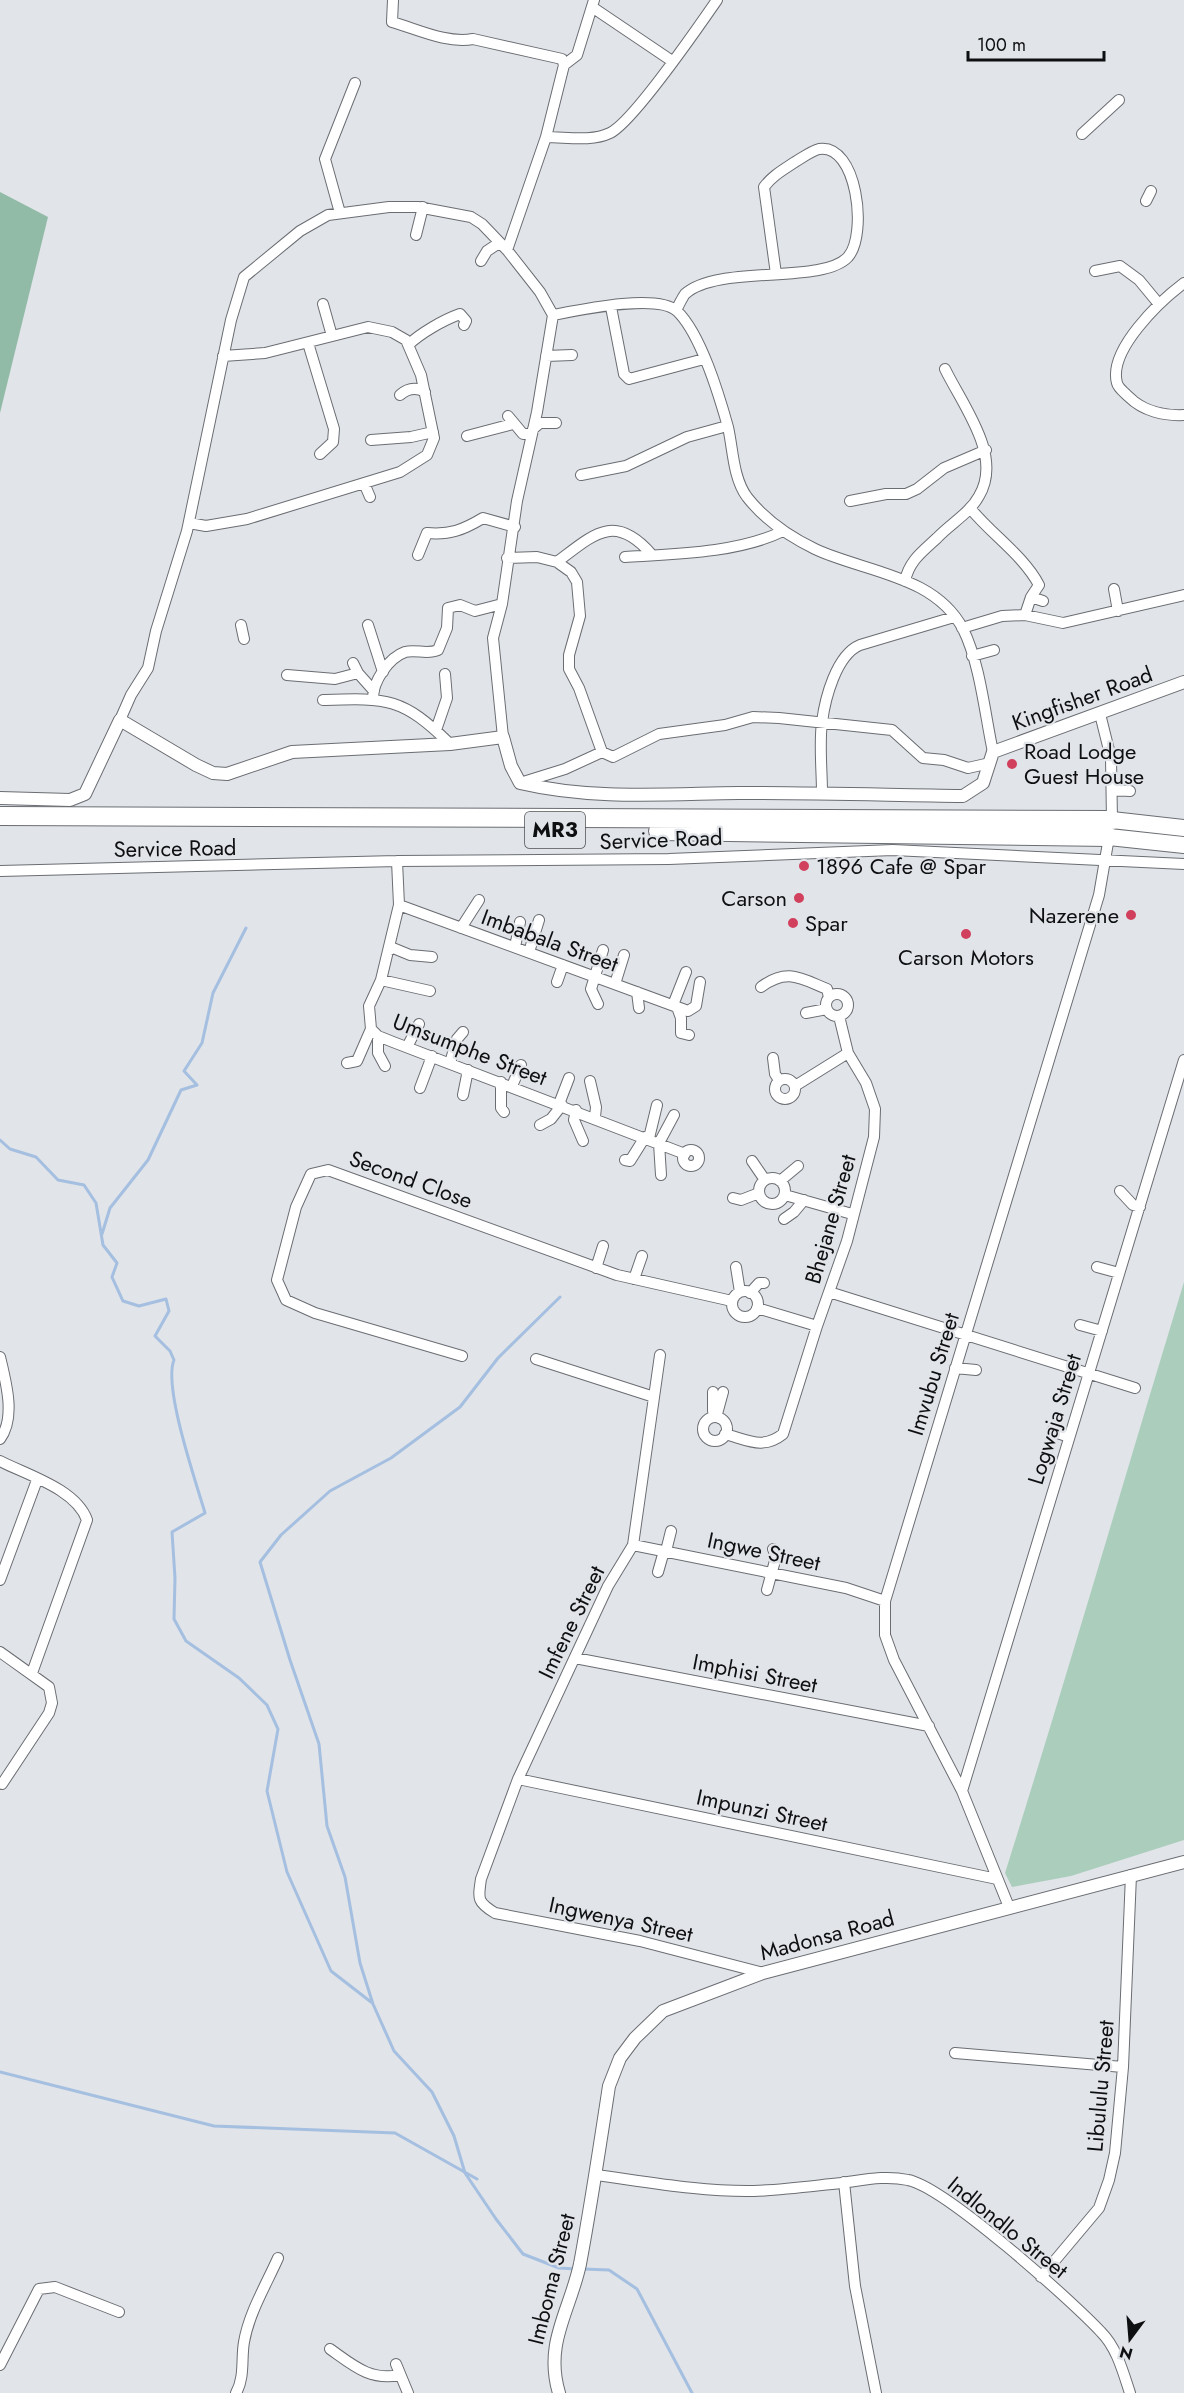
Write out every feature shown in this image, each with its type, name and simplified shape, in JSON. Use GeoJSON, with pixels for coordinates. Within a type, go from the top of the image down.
{"type":"FeatureCollection","features":[{"type":"Feature","properties":{"kind":"highway","name":"MR3"},"geometry":{"type":"LineString","coordinates":[[0,816],[1111,829],[1184,845]]}},
{"type":"Feature","properties":{"kind":"highway","name":"MR3"},"geometry":{"type":"LineString","coordinates":[[0,827],[827,832],[1184,828]]}},
{"type":"Feature","properties":{"kind":"street"},"geometry":{"type":"LineString","coordinates":[[393,0],[392,22],[443,37],[462,41],[473,39],[562,59],[564,65],[546,136],[503,246]]}},
{"type":"Feature","properties":{"kind":"street"},"geometry":{"type":"LineString","coordinates":[[546,136],[593,138],[612,132],[631,114],[717,0]]}},
{"type":"Feature","properties":{"kind":"street"},"geometry":{"type":"LineString","coordinates":[[564,65],[578,55],[593,3],[672,61]]}},
{"type":"Feature","properties":{"kind":"street"},"geometry":{"type":"LineString","coordinates":[[340,213],[325,159],[355,82]]}},
{"type":"Feature","properties":{"kind":"street"},"geometry":{"type":"LineString","coordinates":[[1082,134],[1119,100]]}},
{"type":"Feature","properties":{"kind":"street"},"geometry":{"type":"LineString","coordinates":[[676,310],[686,294],[708,283],[830,268],[848,257],[855,239],[858,219],[856,191],[847,165],[830,152],[821,149],[807,154],[771,178],[764,188],[776,274]]}},
{"type":"Feature","properties":{"kind":"street"},"geometry":{"type":"LineString","coordinates":[[0,798],[62,800],[85,794],[131,695],[148,668],[156,632],[189,523],[223,356],[244,277],[300,231],[328,215],[389,207],[423,207],[471,217],[503,246],[540,292],[553,315],[517,501],[502,604],[493,638],[503,736],[520,783]]}},
{"type":"Feature","properties":{"kind":"street"},"geometry":{"type":"LineString","coordinates":[[416,235],[423,207]]}},
{"type":"Feature","properties":{"kind":"street"},"geometry":{"type":"LineString","coordinates":[[481,261],[487,251],[503,246]]}},
{"type":"Feature","properties":{"kind":"street"},"geometry":{"type":"LineString","coordinates":[[1095,272],[1120,266],[1139,280],[1158,303]]}},
{"type":"Feature","properties":{"kind":"street"},"geometry":{"type":"LineString","coordinates":[[1184,283],[1158,303],[1126,346],[1115,366],[1117,385],[1137,405],[1169,416],[1184,415]]}},
{"type":"Feature","properties":{"kind":"street"},"geometry":{"type":"LineString","coordinates":[[520,783],[552,790],[655,796],[822,794],[963,796],[983,783],[992,758],[972,656],[963,628],[942,600],[905,581],[815,549],[764,517],[745,494],[738,477],[728,426],[704,359],[690,328],[676,310],[659,304],[628,302],[610,307],[553,315]]}},
{"type":"Feature","properties":{"kind":"street"},"geometry":{"type":"LineString","coordinates":[[323,304],[331,322],[332,336]]}},
{"type":"Feature","properties":{"kind":"street"},"geometry":{"type":"LineString","coordinates":[[610,307],[624,374],[629,379],[704,359]]}},
{"type":"Feature","properties":{"kind":"street"},"geometry":{"type":"LineString","coordinates":[[408,345],[424,331],[434,329],[449,318],[460,314],[466,321],[464,325]]}},
{"type":"Feature","properties":{"kind":"street"},"geometry":{"type":"LineString","coordinates":[[189,523],[206,526],[247,519],[400,472],[427,455],[434,438],[425,392],[408,345],[406,340],[392,332],[368,327],[265,353],[223,356]]}},
{"type":"Feature","properties":{"kind":"street"},"geometry":{"type":"LineString","coordinates":[[308,343],[334,429],[333,442],[320,454]]}},
{"type":"Feature","properties":{"kind":"street"},"geometry":{"type":"LineString","coordinates":[[546,356],[572,355]]}},
{"type":"Feature","properties":{"kind":"street"},"geometry":{"type":"LineString","coordinates":[[905,581],[908,565],[970,508],[980,495],[989,471],[986,450],[945,369]]}},
{"type":"Feature","properties":{"kind":"street"},"geometry":{"type":"LineString","coordinates":[[400,395],[405,390],[417,388],[425,392]]}},
{"type":"Feature","properties":{"kind":"street"},"geometry":{"type":"LineString","coordinates":[[467,436],[502,430],[510,420],[523,434],[532,431],[540,423],[556,423]]}},
{"type":"Feature","properties":{"kind":"street"},"geometry":{"type":"LineString","coordinates":[[371,440],[411,437],[430,426]]}},
{"type":"Feature","properties":{"kind":"street"},"geometry":{"type":"LineString","coordinates":[[581,475],[626,466],[687,437],[728,426]]}},
{"type":"Feature","properties":{"kind":"street"},"geometry":{"type":"LineString","coordinates":[[850,501],[885,494],[906,494],[917,489],[944,468],[986,450]]}},
{"type":"Feature","properties":{"kind":"street"},"geometry":{"type":"LineString","coordinates":[[364,483],[370,497]]}},
{"type":"Feature","properties":{"kind":"street"},"geometry":{"type":"LineString","coordinates":[[970,508],[989,531],[1030,568],[1039,585],[1031,597],[1025,615]]}},
{"type":"Feature","properties":{"kind":"street"},"geometry":{"type":"LineString","coordinates":[[418,555],[423,530],[447,534],[463,529],[483,518],[515,526]]}},
{"type":"Feature","properties":{"kind":"street"},"geometry":{"type":"LineString","coordinates":[[557,562],[605,530],[633,537],[652,555]]}},
{"type":"Feature","properties":{"kind":"street"},"geometry":{"type":"LineString","coordinates":[[625,556],[738,545],[767,539],[783,531]]}},
{"type":"Feature","properties":{"kind":"street"},"geometry":{"type":"LineString","coordinates":[[507,558],[537,557],[557,562],[571,572],[577,582],[580,616],[569,655],[569,669],[579,688],[602,752],[613,757],[659,734],[725,725],[753,717],[892,730],[923,758],[944,760],[968,768],[992,758]]}},
{"type":"Feature","properties":{"kind":"street"},"geometry":{"type":"LineString","coordinates":[[1114,589],[1118,611]]}},
{"type":"Feature","properties":{"kind":"street"},"geometry":{"type":"LineString","coordinates":[[963,628],[1002,616],[1025,615],[1063,623],[1184,595]]}},
{"type":"Feature","properties":{"kind":"street"},"geometry":{"type":"LineString","coordinates":[[1031,597],[1043,602]]}},
{"type":"Feature","properties":{"kind":"street"},"geometry":{"type":"LineString","coordinates":[[373,695],[383,672],[396,657],[405,652],[431,653],[438,650],[447,628],[448,608],[460,605],[475,611],[502,604]]}},
{"type":"Feature","properties":{"kind":"street"},"geometry":{"type":"LineString","coordinates":[[822,794],[821,723],[838,669],[848,651],[860,645],[954,616]]}},
{"type":"Feature","properties":{"kind":"street"},"geometry":{"type":"LineString","coordinates":[[241,625],[244,639]]}},
{"type":"Feature","properties":{"kind":"street"},"geometry":{"type":"LineString","coordinates":[[368,625],[383,672]]}},
{"type":"Feature","properties":{"kind":"street"},"geometry":{"type":"LineString","coordinates":[[972,656],[994,650]]}},
{"type":"Feature","properties":{"kind":"street"},"geometry":{"type":"LineString","coordinates":[[287,675],[335,680],[355,668],[373,695]]}},
{"type":"Feature","properties":{"kind":"street"},"geometry":{"type":"LineString","coordinates":[[436,730],[447,698],[445,674]]}},
{"type":"Feature","properties":{"kind":"street","name":"Kingfisher Road"},"geometry":{"type":"LineString","coordinates":[[992,758],[1184,682]]}},
{"type":"Feature","properties":{"kind":"street"},"geometry":{"type":"LineString","coordinates":[[322,700],[373,695],[402,705],[436,730],[450,744]]}},
{"type":"Feature","properties":{"kind":"street","name":"Imvubu Street"},"geometry":{"type":"LineString","coordinates":[[1009,1907],[962,1791],[894,1660],[885,1635],[885,1601],[1100,895],[1111,829],[1112,790],[1111,758],[1100,714]]}},
{"type":"Feature","properties":{"kind":"street"},"geometry":{"type":"LineString","coordinates":[[120,720],[196,765],[213,773],[227,774],[291,752],[450,744],[503,736]]}},
{"type":"Feature","properties":{"kind":"street"},"geometry":{"type":"LineString","coordinates":[[520,783],[565,769],[602,752]]}},
{"type":"Feature","properties":{"kind":"street"},"geometry":{"type":"LineString","coordinates":[[1112,790],[1130,791]]}},
{"type":"Feature","properties":{"kind":"street","name":"Service Road"},"geometry":{"type":"LineString","coordinates":[[0,871],[397,861],[677,859],[893,850],[1106,860]]}},
{"type":"Feature","properties":{"kind":"street"},"geometry":{"type":"LineString","coordinates":[[1106,860],[1184,864]]}},
{"type":"Feature","properties":{"kind":"street","name":"Umsumphe Street"},"geometry":{"type":"LineString","coordinates":[[397,861],[399,905],[381,980],[369,1006],[375,1032],[407,1047],[595,1117],[685,1154]]}},
{"type":"Feature","properties":{"kind":"street"},"geometry":{"type":"LineString","coordinates":[[461,928],[479,900]]}},
{"type":"Feature","properties":{"kind":"street","name":"Imbabala Street"},"geometry":{"type":"LineString","coordinates":[[399,905],[679,1008]]}},
{"type":"Feature","properties":{"kind":"street"},"geometry":{"type":"LineString","coordinates":[[529,952],[539,920]]}},
{"type":"Feature","properties":{"kind":"street"},"geometry":{"type":"LineString","coordinates":[[515,948],[520,922]]}},
{"type":"Feature","properties":{"kind":"street"},"geometry":{"type":"LineString","coordinates":[[388,951],[393,948],[410,955],[432,957]]}},
{"type":"Feature","properties":{"kind":"street"},"geometry":{"type":"LineString","coordinates":[[598,1004],[591,989],[603,950]]}},
{"type":"Feature","properties":{"kind":"street"},"geometry":{"type":"LineString","coordinates":[[615,984],[624,955]]}},
{"type":"Feature","properties":{"kind":"street"},"geometry":{"type":"LineString","coordinates":[[557,982],[563,965]]}},
{"type":"Feature","properties":{"kind":"street"},"geometry":{"type":"LineString","coordinates":[[686,972],[679,1008],[681,1033],[689,1035]]}},
{"type":"Feature","properties":{"kind":"street"},"geometry":{"type":"LineString","coordinates":[[762,987],[774,978],[791,975],[827,989],[829,997],[827,1009]]}},
{"type":"Feature","properties":{"kind":"street"},"geometry":{"type":"LineString","coordinates":[[381,980],[430,991]]}},
{"type":"Feature","properties":{"kind":"street"},"geometry":{"type":"LineString","coordinates":[[679,1008],[696,1006],[699,982]]}},
{"type":"Feature","properties":{"kind":"street"},"geometry":{"type":"LineString","coordinates":[[637,992],[639,1008]]}},
{"type":"Feature","properties":{"kind":"street"},"geometry":{"type":"LineString","coordinates":[[827,1009],[839,1016],[848,1009],[847,998],[837,993],[829,997]]}},
{"type":"Feature","properties":{"kind":"street"},"geometry":{"type":"LineString","coordinates":[[806,1012],[827,1009]]}},
{"type":"Feature","properties":{"kind":"street","name":"Bhejane Street"},"geometry":{"type":"LineString","coordinates":[[726,1434],[760,1443],[772,1443],[783,1434],[817,1326],[848,1241],[852,1214],[874,1137],[875,1109],[866,1083],[848,1053],[839,1016]]}},
{"type":"Feature","properties":{"kind":"street"},"geometry":{"type":"LineString","coordinates":[[407,1047],[419,1024]]}},
{"type":"Feature","properties":{"kind":"street"},"geometry":{"type":"LineString","coordinates":[[347,1063],[357,1061],[375,1032]]}},
{"type":"Feature","properties":{"kind":"street"},"geometry":{"type":"LineString","coordinates":[[375,1032],[378,1053],[385,1066]]}},
{"type":"Feature","properties":{"kind":"street"},"geometry":{"type":"LineString","coordinates":[[450,1063],[457,1040],[463,1032]]}},
{"type":"Feature","properties":{"kind":"street"},"geometry":{"type":"LineString","coordinates":[[779,1080],[775,1091],[781,1098],[790,1097],[795,1086],[848,1053]]}},
{"type":"Feature","properties":{"kind":"street"},"geometry":{"type":"LineString","coordinates":[[420,1088],[432,1056]]}},
{"type":"Feature","properties":{"kind":"street"},"geometry":{"type":"LineString","coordinates":[[773,1058],[775,1074],[779,1080]]}},
{"type":"Feature","properties":{"kind":"street","name":"Logwaja Street"},"geometry":{"type":"LineString","coordinates":[[962,1791],[1184,1060]]}},
{"type":"Feature","properties":{"kind":"street"},"geometry":{"type":"LineString","coordinates":[[512,1086],[521,1065]]}},
{"type":"Feature","properties":{"kind":"street"},"geometry":{"type":"LineString","coordinates":[[464,1095],[468,1070]]}},
{"type":"Feature","properties":{"kind":"street"},"geometry":{"type":"LineString","coordinates":[[540,1125],[551,1119],[560,1105],[568,1078]]}},
{"type":"Feature","properties":{"kind":"street"},"geometry":{"type":"LineString","coordinates":[[779,1080],[788,1079],[795,1086]]}},
{"type":"Feature","properties":{"kind":"street"},"geometry":{"type":"LineString","coordinates":[[590,1081],[596,1107],[595,1117]]}},
{"type":"Feature","properties":{"kind":"street"},"geometry":{"type":"LineString","coordinates":[[501,1082],[501,1108],[504,1112]]}},
{"type":"Feature","properties":{"kind":"street"},"geometry":{"type":"LineString","coordinates":[[657,1105],[651,1139],[661,1174]]}},
{"type":"Feature","properties":{"kind":"street"},"geometry":{"type":"LineString","coordinates":[[576,1110],[574,1120],[583,1141]]}},
{"type":"Feature","properties":{"kind":"street"},"geometry":{"type":"LineString","coordinates":[[625,1160],[630,1161],[674,1115]]}},
{"type":"Feature","properties":{"kind":"street"},"geometry":{"type":"LineString","coordinates":[[752,1161],[765,1180]]}},
{"type":"Feature","properties":{"kind":"street"},"geometry":{"type":"LineString","coordinates":[[780,1181],[798,1166]]}},
{"type":"Feature","properties":{"kind":"street","name":"Second Close"},"geometry":{"type":"LineString","coordinates":[[462,1356],[315,1313],[286,1300],[277,1280],[296,1207],[311,1174],[328,1170],[596,1268],[732,1301]]}},
{"type":"Feature","properties":{"kind":"street"},"geometry":{"type":"LineString","coordinates":[[733,1198],[741,1200],[759,1193],[765,1180],[772,1178],[780,1181],[785,1187],[785,1195],[780,1202],[771,1204],[763,1200],[759,1193]]}},
{"type":"Feature","properties":{"kind":"street"},"geometry":{"type":"LineString","coordinates":[[1120,1191],[1133,1205],[1140,1207]]}},
{"type":"Feature","properties":{"kind":"street"},"geometry":{"type":"LineString","coordinates":[[785,1195],[852,1214]]}},
{"type":"Feature","properties":{"kind":"street"},"geometry":{"type":"LineString","coordinates":[[784,1219],[794,1212],[804,1200]]}},
{"type":"Feature","properties":{"kind":"street"},"geometry":{"type":"LineString","coordinates":[[596,1268],[603,1246]]}},
{"type":"Feature","properties":{"kind":"street"},"geometry":{"type":"LineString","coordinates":[[634,1279],[642,1256]]}},
{"type":"Feature","properties":{"kind":"street"},"geometry":{"type":"LineString","coordinates":[[736,1267],[745,1293],[756,1300],[757,1308],[753,1314],[741,1316],[735,1312],[732,1301],[745,1293],[759,1283],[764,1283]]}},
{"type":"Feature","properties":{"kind":"street"},"geometry":{"type":"LineString","coordinates":[[1097,1267],[1119,1273]]}},
{"type":"Feature","properties":{"kind":"street"},"geometry":{"type":"LineString","coordinates":[[829,1292],[1135,1388]]}},
{"type":"Feature","properties":{"kind":"street"},"geometry":{"type":"LineString","coordinates":[[757,1308],[817,1326]]}},
{"type":"Feature","properties":{"kind":"street"},"geometry":{"type":"LineString","coordinates":[[1080,1325],[1102,1331]]}},
{"type":"Feature","properties":{"kind":"street","name":"Imfene Street"},"geometry":{"type":"LineString","coordinates":[[478,1896],[481,1879],[518,1779],[608,1586],[633,1545],[660,1355]]}},
{"type":"Feature","properties":{"kind":"street"},"geometry":{"type":"LineString","coordinates":[[0,1357],[9,1410],[5,1433],[0,1439]]}},
{"type":"Feature","properties":{"kind":"street"},"geometry":{"type":"LineString","coordinates":[[536,1359],[654,1397]]}},
{"type":"Feature","properties":{"kind":"street"},"geometry":{"type":"LineString","coordinates":[[955,1368],[976,1370]]}},
{"type":"Feature","properties":{"kind":"street"},"geometry":{"type":"LineString","coordinates":[[716,1418],[718,1392]]}},
{"type":"Feature","properties":{"kind":"street"},"geometry":{"type":"LineString","coordinates":[[716,1418],[726,1426],[726,1434],[720,1440],[713,1441],[704,1435],[704,1424],[716,1418]]}},
{"type":"Feature","properties":{"kind":"street"},"geometry":{"type":"LineString","coordinates":[[1052,1431],[1069,1437]]}},
{"type":"Feature","properties":{"kind":"street"},"geometry":{"type":"LineString","coordinates":[[0,1461],[66,1494],[83,1509],[87,1520],[32,1673]]}},
{"type":"Feature","properties":{"kind":"street"},"geometry":{"type":"LineString","coordinates":[[0,1580],[37,1480]]}},
{"type":"Feature","properties":{"kind":"street"},"geometry":{"type":"LineString","coordinates":[[658,1572],[670,1531]]}},
{"type":"Feature","properties":{"kind":"street","name":"Ingwe Street"},"geometry":{"type":"LineString","coordinates":[[633,1545],[846,1588],[885,1601]]}},
{"type":"Feature","properties":{"kind":"street"},"geometry":{"type":"LineString","coordinates":[[767,1590],[776,1557],[773,1549]]}},
{"type":"Feature","properties":{"kind":"street"},"geometry":{"type":"LineString","coordinates":[[0,1653],[32,1673],[49,1687],[52,1703],[49,1713],[2,1784]]}},
{"type":"Feature","properties":{"kind":"street","name":"Imphisi Street"},"geometry":{"type":"LineString","coordinates":[[575,1658],[929,1726]]}},
{"type":"Feature","properties":{"kind":"street","name":"Impunzi Street"},"geometry":{"type":"LineString","coordinates":[[518,1779],[997,1879]]}},
{"type":"Feature","properties":{"kind":"street","name":"Madonsa Road"},"geometry":{"type":"LineString","coordinates":[[596,2175],[609,2086],[620,2058],[635,2038],[663,2011],[763,1973],[1184,1862]]}},
{"type":"Feature","properties":{"kind":"street","name":"Libululu Street"},"geometry":{"type":"LineString","coordinates":[[1041,2277],[1099,2208],[1105,2194],[1115,2153],[1123,2067],[1131,1875]]}},
{"type":"Feature","properties":{"kind":"street","name":"Ingwenya Street"},"geometry":{"type":"LineString","coordinates":[[478,1896],[482,1904],[495,1913],[640,1941],[763,1973]]}},
{"type":"Feature","properties":{"kind":"street"},"geometry":{"type":"LineString","coordinates":[[955,2053],[1123,2067]]}},
{"type":"Feature","properties":{"kind":"street","name":"Indlondlo Street"},"geometry":{"type":"LineString","coordinates":[[596,2175],[715,2189],[755,2191],[844,2182],[866,2177],[910,2180],[936,2193],[975,2221],[1102,2333],[1118,2359],[1130,2393]]}},
{"type":"Feature","properties":{"kind":"street","name":"Imboma Street"},"geometry":{"type":"LineString","coordinates":[[559,2393],[552,2361],[555,2339],[577,2279],[596,2175]]}},
{"type":"Feature","properties":{"kind":"street"},"geometry":{"type":"LineString","coordinates":[[844,2182],[855,2286],[876,2393]]}},
{"type":"Feature","properties":{"kind":"street"},"geometry":{"type":"LineString","coordinates":[[236,2393],[242,2373],[244,2342],[249,2323],[278,2258]]}},
{"type":"Feature","properties":{"kind":"street"},"geometry":{"type":"LineString","coordinates":[[0,2365],[39,2289],[55,2287],[119,2312]]}},
{"type":"Feature","properties":{"kind":"street"},"geometry":{"type":"LineString","coordinates":[[330,2349],[368,2374],[381,2378],[398,2369],[408,2393]]}},
{"type":"Feature","properties":{"kind":"green space"},"geometry":{"type":"Polygon","coordinates":[[[0,192],[48,217],[0,413],[0,192]]]}},
{"type":"Feature","properties":{"kind":"green space"},"geometry":{"type":"Polygon","coordinates":[[[1184,1282],[1184,1840],[1071,1876],[1012,1887],[1005,1873],[1184,1282]]]}},
{"type":"Feature","properties":{"kind":"waterway"},"geometry":{"type":"LineString","coordinates":[[102,1234],[110,1208],[148,1160],[181,1090],[197,1085],[184,1071],[202,1043],[213,993],[246,928]]}},
{"type":"Feature","properties":{"kind":"waterway"},"geometry":{"type":"LineString","coordinates":[[0,1140],[10,1149],[36,1157],[58,1180],[84,1185],[96,1203],[103,1245],[117,1263],[112,1277],[123,1301],[139,1306],[166,1299],[169,1311],[155,1336],[170,1351],[174,1360],[173,1391],[177,1412],[205,1513],[172,1532],[175,1578],[174,1619],[186,1641],[239,1678],[267,1705],[278,1729],[267,1791],[287,1872],[331,1971],[371,2002]]}},
{"type":"Feature","properties":{"kind":"waterway"},"geometry":{"type":"LineString","coordinates":[[560,1297],[498,1358],[460,1407],[391,1458],[330,1491],[281,1535],[260,1562],[319,1744],[327,1826],[345,1877],[360,1963],[373,2004],[394,2051],[432,2092],[454,2136],[465,2173],[523,2254],[559,2268],[576,2269]]}},
{"type":"Feature","properties":{"kind":"waterway"},"geometry":{"type":"LineString","coordinates":[[0,2072],[214,2126],[395,2133],[477,2179]]}},
{"type":"Feature","properties":{"kind":"waterway"},"geometry":{"type":"LineString","coordinates":[[583,2269],[609,2270],[637,2289],[692,2393]]}},
{"type":"Feature","properties":{"kind":"place","name":"Road Lodge Guest House"},"geometry":{"type":"Point","coordinates":[1012,764]}},
{"type":"Feature","properties":{"kind":"place","name":"1896 Cafe @ Spar"},"geometry":{"type":"Point","coordinates":[804,866]}},
{"type":"Feature","properties":{"kind":"place","name":"Carson"},"geometry":{"type":"Point","coordinates":[799,898]}},
{"type":"Feature","properties":{"kind":"place","name":"Nazerene"},"geometry":{"type":"Point","coordinates":[1131,915]}},
{"type":"Feature","properties":{"kind":"place","name":"Spar"},"geometry":{"type":"Point","coordinates":[793,923]}},
{"type":"Feature","properties":{"kind":"place","name":"Carson Motors"},"geometry":{"type":"Point","coordinates":[966,934]}}]}
